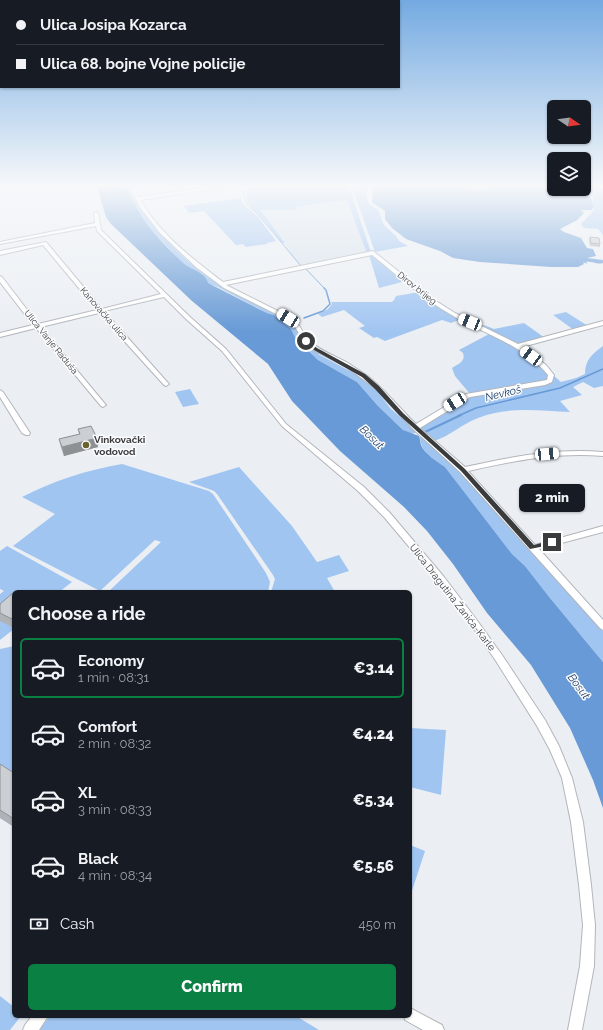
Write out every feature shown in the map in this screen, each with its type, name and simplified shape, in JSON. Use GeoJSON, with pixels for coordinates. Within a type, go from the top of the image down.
{"type":"FeatureCollection","features":[{"type":"Feature","properties":{"kind":"street"},"geometry":{"type":"LineString","coordinates":[[0,243],[41,235]]}},
{"type":"Feature","properties":{"kind":"street","name":"Ulica Dragutina Žanića-Karle"},"geometry":{"type":"LineString","coordinates":[[104,235],[188,318],[224,350],[284,425],[361,489],[407,538],[441,579],[500,658],[541,723],[555,749],[567,778],[577,822],[585,886],[589,925],[587,966],[575,1030]]}},
{"type":"Feature","properties":{"kind":"street"},"geometry":{"type":"LineString","coordinates":[[165,235],[171,242],[221,284],[288,318],[296,324],[306,341],[316,349],[346,365],[377,387],[401,414],[463,470],[603,626]]}},
{"type":"Feature","properties":{"kind":"street","name":"Kanovačka ulica"},"geometry":{"type":"LineString","coordinates":[[0,253],[44,243],[101,311],[166,384]]}},
{"type":"Feature","properties":{"kind":"street","name":"Dirov brijeg"},"geometry":{"type":"LineString","coordinates":[[221,284],[373,253],[423,294],[448,312],[494,333],[517,346],[549,371],[552,378],[545,383],[464,397],[417,429]]}},
{"type":"Feature","properties":{"kind":"street","name":"Ulica Vanje Raduša"},"geometry":{"type":"LineString","coordinates":[[0,278],[37,326],[104,405]]}},
{"type":"Feature","properties":{"kind":"street"},"geometry":{"type":"LineString","coordinates":[[0,335],[165,295]]}},
{"type":"Feature","properties":{"kind":"street"},"geometry":{"type":"LineString","coordinates":[[517,346],[603,323]]}},
{"type":"Feature","properties":{"kind":"street"},"geometry":{"type":"LineString","coordinates":[[0,392],[26,433]]}},
{"type":"Feature","properties":{"kind":"street"},"geometry":{"type":"LineString","coordinates":[[463,470],[540,454],[573,451],[603,454]]}},
{"type":"Feature","properties":{"kind":"street"},"geometry":{"type":"LineString","coordinates":[[532,548],[603,529]]}},
{"type":"Feature","properties":{"kind":"street"},"geometry":{"type":"LineString","coordinates":[[412,1016],[437,1030]]}},
{"type":"Feature","properties":{"kind":"street"},"geometry":{"type":"LineString","coordinates":[[30,1030],[39,1018]]}},
{"type":"Feature","properties":{"kind":"shaded area"},"geometry":{"type":"Polygon","coordinates":[[[156,235],[163,235],[185,259],[228,290],[286,318],[293,324],[305,342],[320,353],[318,354],[363,378],[374,387],[391,409],[418,432],[411,434],[403,430],[378,406],[357,382],[318,360],[296,339],[291,329],[274,315],[267,313],[218,287],[207,283],[202,274],[185,266],[156,235]]]}},
{"type":"Feature","properties":{"kind":"shaded area"},"geometry":{"type":"Polygon","coordinates":[[[227,235],[272,235],[276,241],[246,247],[243,244],[236,245],[227,235]]]}},
{"type":"Feature","properties":{"kind":"shaded area"},"geometry":{"type":"Polygon","coordinates":[[[276,235],[279,235],[285,243],[282,243],[276,235]]]}},
{"type":"Feature","properties":{"kind":"shaded area"},"geometry":{"type":"Polygon","coordinates":[[[279,235],[360,235],[367,254],[302,266],[289,251],[279,235]]]}},
{"type":"Feature","properties":{"kind":"shaded area"},"geometry":{"type":"Polygon","coordinates":[[[360,235],[365,235],[371,252],[367,254],[360,235]]]}},
{"type":"Feature","properties":{"kind":"shaded area"},"geometry":{"type":"Polygon","coordinates":[[[369,235],[395,235],[399,241],[408,246],[375,252],[369,235]]]}},
{"type":"Feature","properties":{"kind":"shaded area"},"geometry":{"type":"Polygon","coordinates":[[[369,255],[373,255],[406,281],[379,288],[369,255]]]}},
{"type":"Feature","properties":{"kind":"shaded area"},"geometry":{"type":"Polygon","coordinates":[[[419,292],[459,320],[451,323],[442,320],[385,341],[377,337],[374,338],[359,328],[365,326],[344,310],[322,317],[318,314],[328,309],[332,304],[331,302],[392,302],[396,296],[419,292]]]}},
{"type":"Feature","properties":{"kind":"shaded area"},"geometry":{"type":"Polygon","coordinates":[[[566,312],[588,326],[574,330],[553,315],[566,312]]]}},
{"type":"Feature","properties":{"kind":"shaded area"},"geometry":{"type":"Polygon","coordinates":[[[524,323],[545,338],[517,345],[483,326],[484,325],[494,329],[524,323]]]}},
{"type":"Feature","properties":{"kind":"shaded area"},"geometry":{"type":"Polygon","coordinates":[[[491,333],[514,347],[549,374],[548,379],[542,383],[470,394],[455,376],[452,368],[463,359],[463,353],[459,350],[491,333]]]}},
{"type":"Feature","properties":{"kind":"shaded area"},"geometry":{"type":"Polygon","coordinates":[[[603,346],[603,386],[594,388],[583,382],[573,387],[582,395],[560,401],[570,412],[523,410],[489,414],[478,418],[434,441],[418,427],[471,396],[552,381],[553,375],[561,382],[576,378],[585,374],[588,361],[603,346]]]}},
{"type":"Feature","properties":{"kind":"shaded area"},"geometry":{"type":"Polygon","coordinates":[[[190,389],[199,404],[183,407],[175,392],[190,389]]]}},
{"type":"Feature","properties":{"kind":"shaded area"},"geometry":{"type":"Polygon","coordinates":[[[423,436],[451,461],[603,629],[603,662],[525,566],[512,554],[445,467],[425,451],[422,447],[420,437],[423,436]]]}},
{"type":"Feature","properties":{"kind":"shaded area"},"geometry":{"type":"Polygon","coordinates":[[[122,464],[209,491],[213,494],[266,573],[270,582],[268,590],[110,590],[161,542],[155,540],[101,590],[98,590],[13,546],[55,514],[22,497],[46,486],[96,469],[122,464]]]}},
{"type":"Feature","properties":{"kind":"shaded area"},"geometry":{"type":"Polygon","coordinates":[[[239,467],[292,526],[317,562],[339,555],[349,571],[327,578],[334,590],[272,590],[275,579],[273,575],[217,494],[214,491],[189,482],[239,467]]]}},
{"type":"Feature","properties":{"kind":"shaded area"},"geometry":{"type":"Polygon","coordinates":[[[7,546],[72,582],[62,590],[12,590],[12,631],[0,640],[0,594],[4,591],[0,589],[0,551],[7,546]]]}},
{"type":"Feature","properties":{"kind":"shaded area"},"geometry":{"type":"Polygon","coordinates":[[[12,646],[12,826],[0,818],[0,649],[12,646]]]}},
{"type":"Feature","properties":{"kind":"shaded area"},"geometry":{"type":"Polygon","coordinates":[[[412,728],[446,730],[441,795],[412,788],[412,728]]]}},
{"type":"Feature","properties":{"kind":"shaded area"},"geometry":{"type":"Polygon","coordinates":[[[412,846],[425,851],[412,891],[412,846]]]}},
{"type":"Feature","properties":{"kind":"shaded area"},"geometry":{"type":"Polygon","coordinates":[[[0,996],[12,1005],[12,1018],[19,1018],[10,1030],[0,1030],[0,996]]]}},
{"type":"Feature","properties":{"kind":"shaded area"},"geometry":{"type":"Polygon","coordinates":[[[48,1018],[299,1018],[319,1030],[39,1030],[48,1018]]]}},
{"type":"Feature","properties":{"kind":"water","name":"Bosut"},"geometry":{"type":"Polygon","coordinates":[[[123,235],[156,235],[185,265],[201,273],[208,283],[267,313],[274,315],[291,329],[296,339],[318,360],[357,382],[378,406],[403,430],[419,436],[421,445],[425,451],[445,467],[512,554],[525,566],[603,662],[603,808],[593,780],[570,728],[531,665],[487,613],[453,564],[427,531],[404,507],[340,451],[292,401],[268,364],[192,301],[123,235]]]}},
{"type":"Feature","properties":{"kind":"water"},"geometry":{"type":"Polygon","coordinates":[[[401,235],[573,235],[581,238],[587,248],[593,249],[596,256],[587,258],[603,260],[603,263],[599,264],[586,262],[587,264],[583,262],[584,264],[578,267],[551,267],[480,262],[453,258],[440,251],[406,239],[401,235]]]}},
{"type":"Feature","properties":{"kind":"building"},"geometry":{"type":"Polygon","coordinates":[[[590,237],[599,238],[600,244],[591,243],[590,237]]]}},
{"type":"Feature","properties":{"kind":"building"},"geometry":{"type":"Polygon","coordinates":[[[91,426],[97,438],[62,447],[59,439],[80,434],[78,429],[91,426]]]}},
{"type":"Feature","properties":{"kind":"building"},"geometry":{"type":"Polygon","coordinates":[[[12,594],[12,619],[0,613],[0,604],[12,594]]]}},
{"type":"Feature","properties":{"kind":"building"},"geometry":{"type":"Polygon","coordinates":[[[0,764],[12,772],[12,818],[0,810],[0,764]]]}},
{"type":"Feature","properties":{"kind":"waterway"},"geometry":{"type":"LineString","coordinates":[[275,235],[301,266]]}},
{"type":"Feature","properties":{"kind":"waterway"},"geometry":{"type":"LineString","coordinates":[[305,268],[325,289]]}},
{"type":"Feature","properties":{"kind":"waterway"},"geometry":{"type":"LineString","coordinates":[[304,318],[323,311],[330,304],[325,289]]}},
{"type":"Feature","properties":{"kind":"waterway","name":"Nevkoš"},"geometry":{"type":"LineString","coordinates":[[458,416],[476,408],[560,388],[603,369]]}},
{"type":"Feature","properties":{"kind":"waterway","name":"Nevkoš"},"geometry":{"type":"LineString","coordinates":[[423,433],[461,415]]}},
{"type":"Feature","properties":{"kind":"place","name":"Vinkovački vodovod"},"geometry":{"type":"Point","coordinates":[86,445]}},
{"type":"Feature","properties":{"kind":"route"},"geometry":{"type":"LineString","coordinates":[[306,341],[316,349],[363,376],[377,387],[394,408],[463,470],[532,548],[552,542]]}}]}
